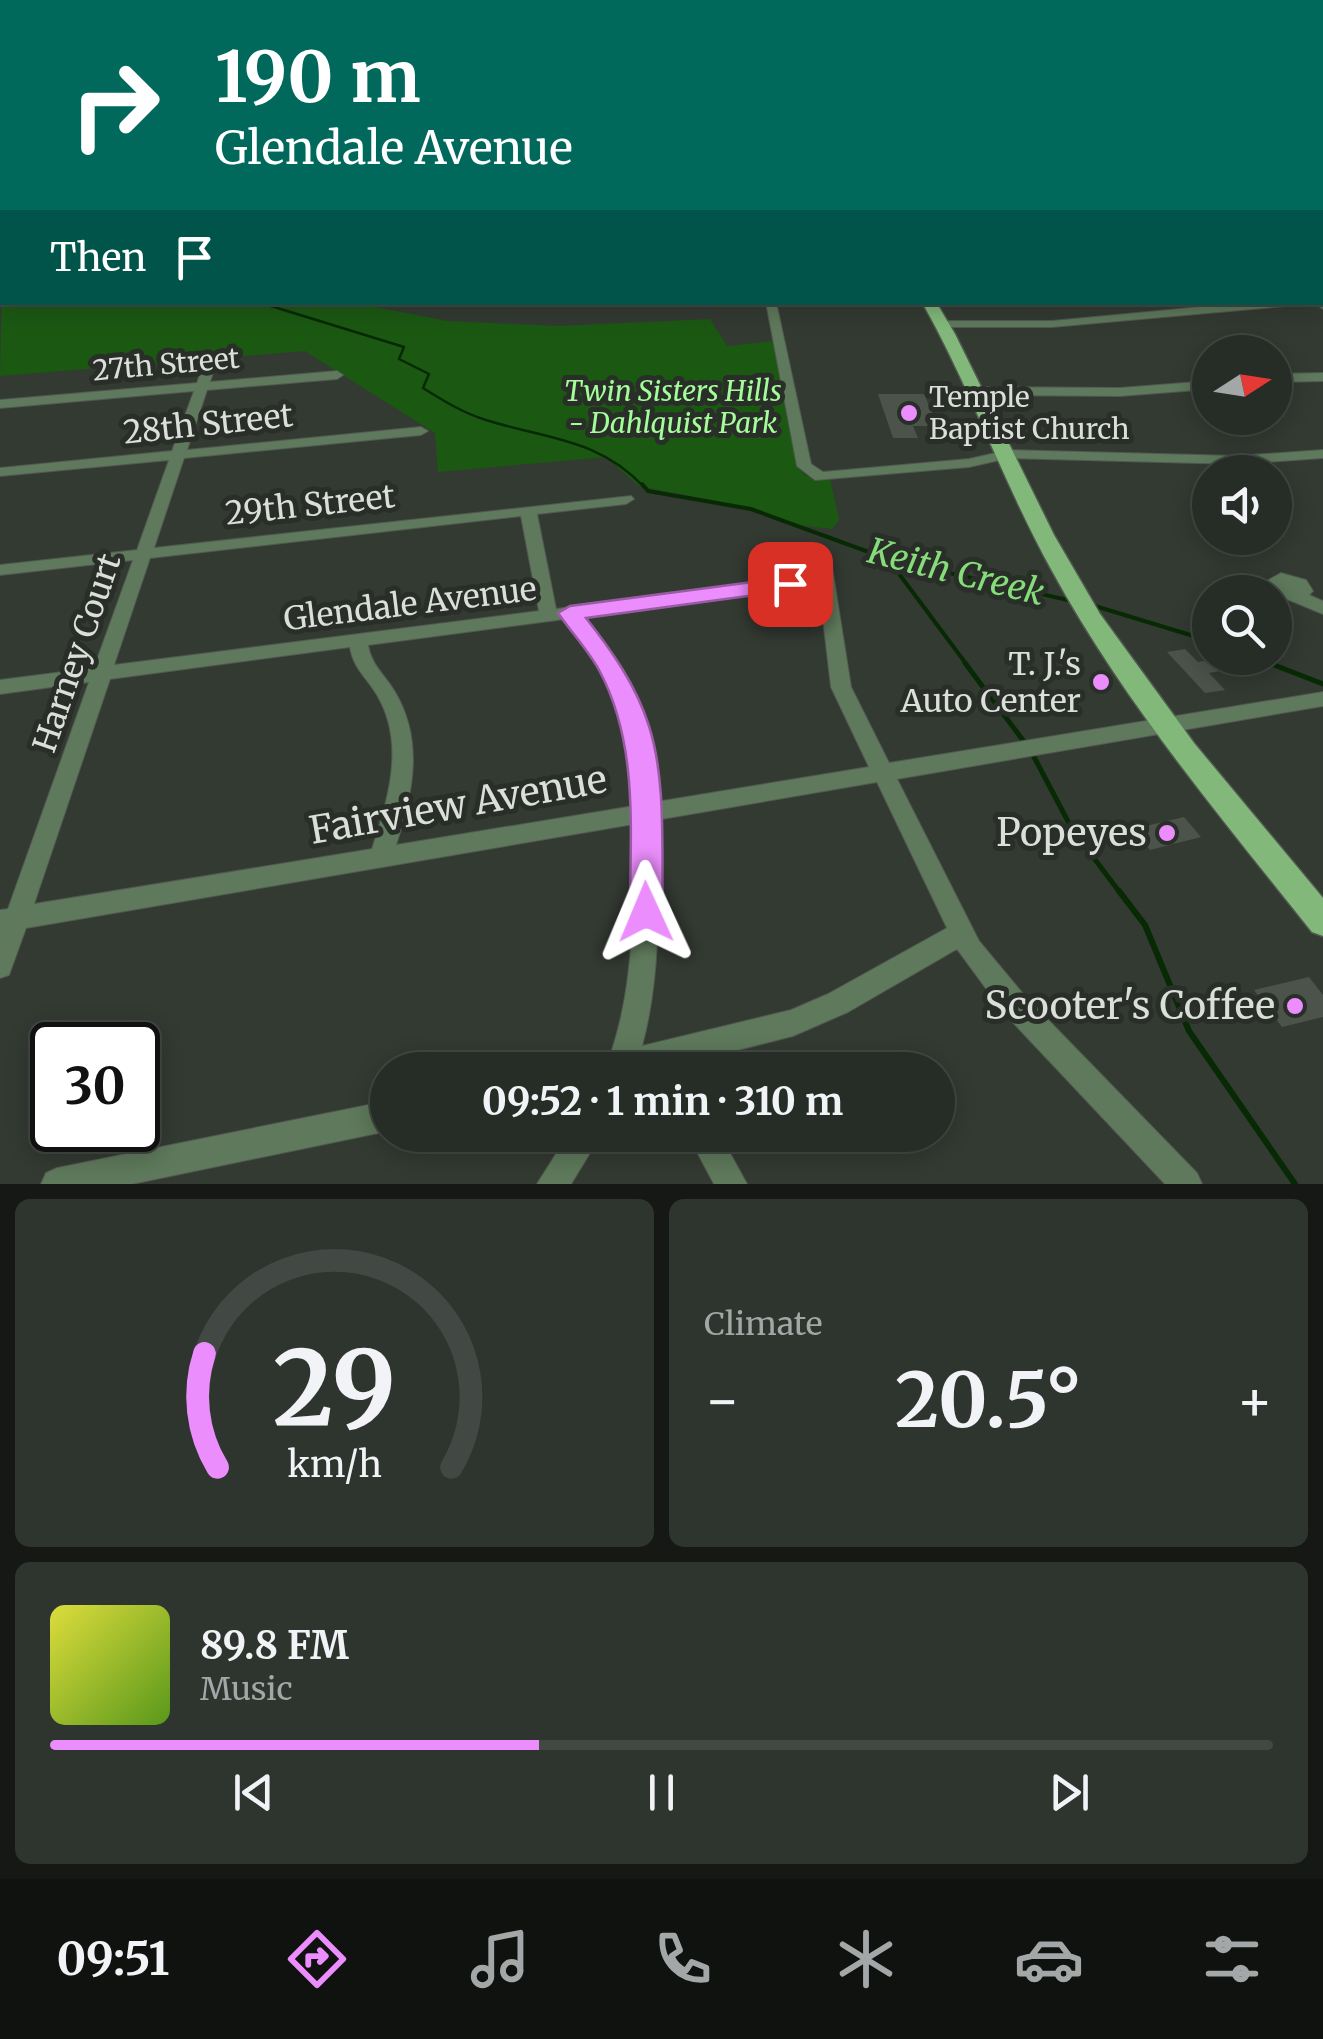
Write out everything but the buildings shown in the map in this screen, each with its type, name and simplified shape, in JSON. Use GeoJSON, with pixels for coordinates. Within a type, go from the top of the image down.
{"type":"FeatureCollection","features":[{"type":"Feature","properties":{"kind":"main road"},"geometry":{"type":"LineString","coordinates":[[930,305],[1098,632],[1166,728],[1323,922]]}},
{"type":"Feature","properties":{"kind":"street"},"geometry":{"type":"LineString","coordinates":[[773,305],[804,466],[810,474],[833,476],[1009,454],[1249,460],[1323,454]]}},
{"type":"Feature","properties":{"kind":"street"},"geometry":{"type":"LineString","coordinates":[[942,324],[1052,324],[1263,305]]}},
{"type":"Feature","properties":{"kind":"street","name":"Harney Court"},"geometry":{"type":"LineString","coordinates":[[0,966],[9,920],[102,674],[211,360]]}},
{"type":"Feature","properties":{"kind":"street","name":"27th Street"},"geometry":{"type":"LineString","coordinates":[[0,404],[337,375]]}},
{"type":"Feature","properties":{"kind":"street"},"geometry":{"type":"LineString","coordinates":[[1292,378],[1323,377]]}},
{"type":"Feature","properties":{"kind":"street"},"geometry":{"type":"LineString","coordinates":[[976,391],[1120,392],[1192,386]]}},
{"type":"Feature","properties":{"kind":"street","name":"28th Street"},"geometry":{"type":"LineString","coordinates":[[0,472],[420,431]]}},
{"type":"Feature","properties":{"kind":"street","name":"29th Street"},"geometry":{"type":"LineString","coordinates":[[0,570],[626,499]]}},
{"type":"Feature","properties":{"kind":"street"},"geometry":{"type":"LineString","coordinates":[[528,510],[560,614],[603,655],[632,715],[644,773],[645,964],[623,1052]]}},
{"type":"Feature","properties":{"kind":"street","name":"Glendale Avenue"},"geometry":{"type":"LineString","coordinates":[[0,687],[826,575],[841,687],[884,773]]}},
{"type":"Feature","properties":{"kind":"street"},"geometry":{"type":"LineString","coordinates":[[1292,595],[1323,608]]}},
{"type":"Feature","properties":{"kind":"street"},"geometry":{"type":"LineString","coordinates":[[359,641],[358,660],[386,694],[403,739],[402,790],[381,856]]}},
{"type":"Feature","properties":{"kind":"street","name":"Fairview Avenue"},"geometry":{"type":"LineString","coordinates":[[9,920],[1323,700]]}},
{"type":"Feature","properties":{"kind":"street"},"geometry":{"type":"LineString","coordinates":[[884,773],[981,966],[1186,1184]]}},
{"type":"Feature","properties":{"kind":"street"},"geometry":{"type":"LineString","coordinates":[[682,1052],[804,1019],[962,933]]}},
{"type":"Feature","properties":{"kind":"street"},"geometry":{"type":"LineString","coordinates":[[56,1184],[370,1120]]}},
{"type":"Feature","properties":{"kind":"street"},"geometry":{"type":"LineString","coordinates":[[553,1184],[572,1152]]}},
{"type":"Feature","properties":{"kind":"street"},"geometry":{"type":"LineString","coordinates":[[713,1152],[731,1184]]}},
{"type":"Feature","properties":{"kind":"green space","name":"Twin Sisters Hills - Dahlquist Park"},"geometry":{"type":"Polygon","coordinates":[[[2,305],[365,305],[448,321],[559,326],[710,319],[727,346],[775,341],[799,469],[806,476],[830,479],[839,520],[832,529],[790,524],[732,504],[639,486],[606,457],[438,472],[435,433],[305,351],[0,376],[2,305]]]}},
{"type":"Feature","properties":{"kind":"waterway","name":"Keith Creek"},"geometry":{"type":"LineString","coordinates":[[268,305],[404,347],[399,359],[429,374],[423,388],[446,402],[486,420],[590,449],[644,487]]}},
{"type":"Feature","properties":{"kind":"waterway","name":"Keith Creek"},"geometry":{"type":"LineString","coordinates":[[642,484],[648,491],[751,509],[888,559]]}},
{"type":"Feature","properties":{"kind":"waterway","name":"Keith Creek"},"geometry":{"type":"LineString","coordinates":[[888,559],[1072,601]]}},
{"type":"Feature","properties":{"kind":"waterway"},"geometry":{"type":"LineString","coordinates":[[888,559],[967,665]]}},
{"type":"Feature","properties":{"kind":"waterway","name":"Keith Creek"},"geometry":{"type":"LineString","coordinates":[[1095,606],[1192,636]]}},
{"type":"Feature","properties":{"kind":"waterway"},"geometry":{"type":"LineString","coordinates":[[965,663],[1025,743]]}},
{"type":"Feature","properties":{"kind":"waterway","name":"Keith Creek"},"geometry":{"type":"LineString","coordinates":[[1292,672],[1323,684]]}},
{"type":"Feature","properties":{"kind":"waterway"},"geometry":{"type":"LineString","coordinates":[[1033,755],[1072,829],[1121,894]]}},
{"type":"Feature","properties":{"kind":"waterway"},"geometry":{"type":"LineString","coordinates":[[1119,891],[1145,925],[1189,1031],[1295,1184]]}},
{"type":"Feature","properties":{"kind":"place","name":"Temple Baptist Church"},"geometry":{"type":"Point","coordinates":[909,413]}},
{"type":"Feature","properties":{"kind":"place","name":"T. J.'s Auto Center"},"geometry":{"type":"Point","coordinates":[1101,682]}},
{"type":"Feature","properties":{"kind":"place","name":"Popeyes"},"geometry":{"type":"Point","coordinates":[1167,833]}},
{"type":"Feature","properties":{"kind":"place","name":"Scooter's Coffee"},"geometry":{"type":"Point","coordinates":[1295,1006]}},
{"type":"Feature","properties":{"kind":"route"},"geometry":{"type":"LineString","coordinates":[[646,912],[644,773],[635,726],[610,666],[570,613],[790,584]]}}]}
